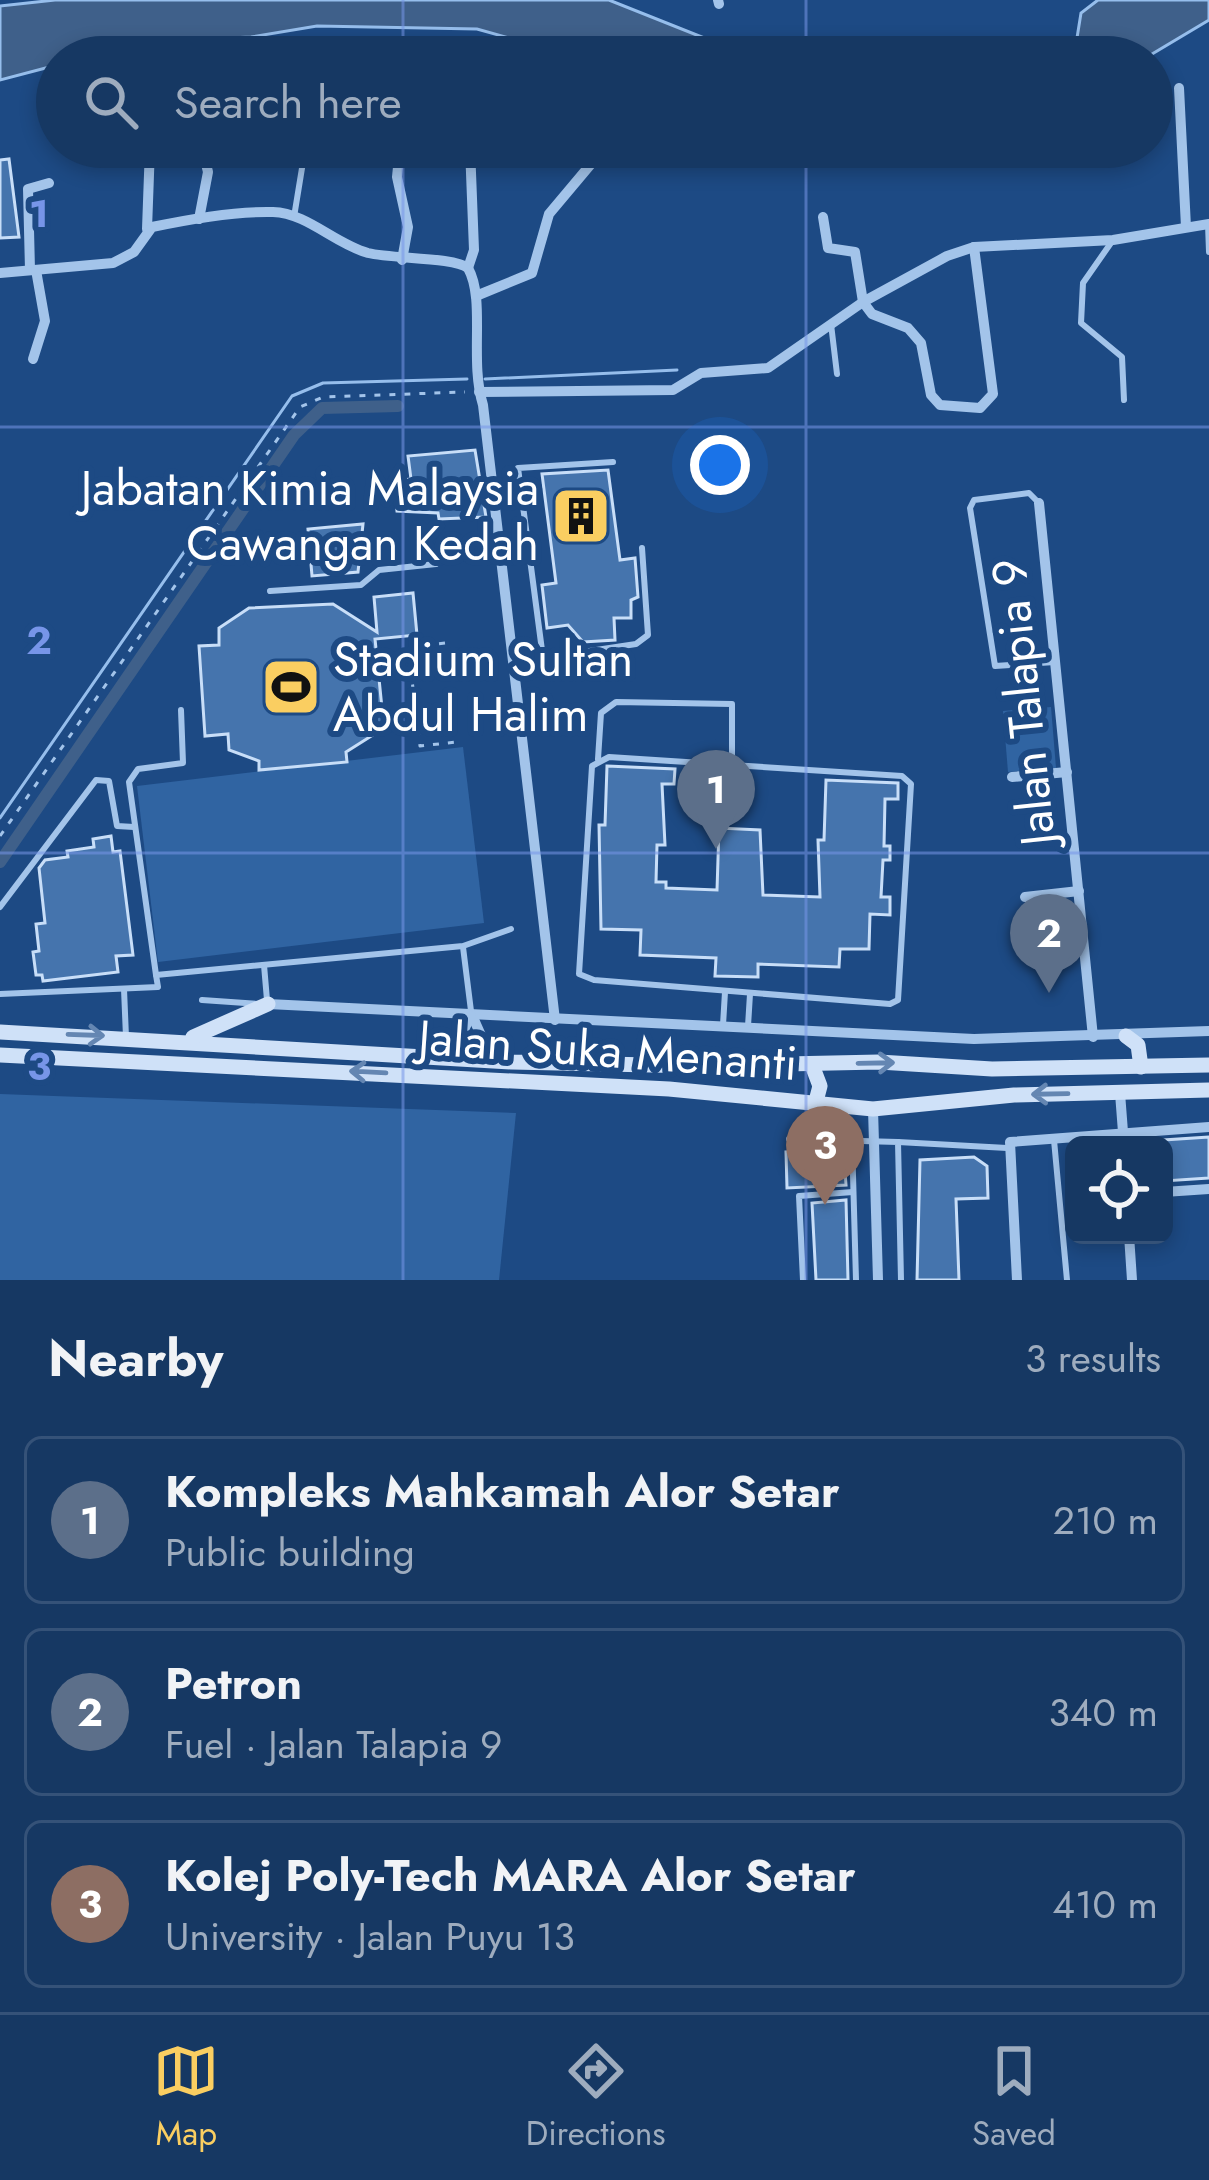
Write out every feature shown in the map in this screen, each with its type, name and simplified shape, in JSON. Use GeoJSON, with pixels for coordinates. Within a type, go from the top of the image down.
{"type":"FeatureCollection","features":[{"type":"Feature","properties":{"kind":"main road"},"geometry":{"type":"LineString","coordinates":[[172,1040],[225,1027],[268,1004]]}},
{"type":"Feature","properties":{"kind":"main road","name":"Jalan Suka Menanti"},"geometry":{"type":"LineString","coordinates":[[0,1032],[511,1062],[1209,1065]]}},
{"type":"Feature","properties":{"kind":"main road"},"geometry":{"type":"LineString","coordinates":[[1126,1036],[1138,1045],[1142,1066]]}},
{"type":"Feature","properties":{"kind":"main road","name":"Jalan Suka Menanti"},"geometry":{"type":"LineString","coordinates":[[0,1055],[645,1087],[873,1108],[1014,1095],[1209,1090]]}},
{"type":"Feature","properties":{"kind":"main road"},"geometry":{"type":"LineString","coordinates":[[812,1065],[820,1080],[815,1105]]}},
{"type":"Feature","properties":{"kind":"street"},"geometry":{"type":"LineString","coordinates":[[1179,88],[1186,227]]}},
{"type":"Feature","properties":{"kind":"street"},"geometry":{"type":"LineString","coordinates":[[0,273],[70,271],[123,260],[147,229],[149,168]]}},
{"type":"Feature","properties":{"kind":"street"},"geometry":{"type":"LineString","coordinates":[[200,219],[207,168]]}},
{"type":"Feature","properties":{"kind":"street"},"geometry":{"type":"LineString","coordinates":[[398,168],[408,227],[402,260]]}},
{"type":"Feature","properties":{"kind":"street"},"geometry":{"type":"LineString","coordinates":[[471,168],[474,250],[468,268],[476,296],[473,363],[515,662],[555,1020]]}},
{"type":"Feature","properties":{"kind":"street"},"geometry":{"type":"LineString","coordinates":[[476,296],[532,273],[550,214],[588,168]]}},
{"type":"Feature","properties":{"kind":"street"},"geometry":{"type":"LineString","coordinates":[[32,359],[45,321],[33,270],[28,189],[49,183]]}},
{"type":"Feature","properties":{"kind":"street"},"geometry":{"type":"LineString","coordinates":[[147,229],[273,212],[295,217],[362,251],[402,260],[454,260],[468,268]]}},
{"type":"Feature","properties":{"kind":"street"},"geometry":{"type":"LineString","coordinates":[[823,217],[828,248],[853,249],[857,255],[863,302],[878,318],[908,328],[921,344],[935,401],[948,407],[987,405],[993,386],[974,248]]}},
{"type":"Feature","properties":{"kind":"street"},"geometry":{"type":"LineString","coordinates":[[479,392],[673,390],[701,374],[768,368],[831,322],[947,256],[974,248],[1113,240],[1208,224]]}},
{"type":"Feature","properties":{"kind":"street","name":"Jalan Talapia 9"},"geometry":{"type":"LineString","coordinates":[[1039,502],[1093,1036]]}},
{"type":"Feature","properties":{"kind":"street"},"geometry":{"type":"LineString","coordinates":[[1012,777],[1067,772]]}},
{"type":"Feature","properties":{"kind":"street"},"geometry":{"type":"LineString","coordinates":[[1025,896],[1079,891]]}},
{"type":"Feature","properties":{"kind":"street"},"geometry":{"type":"LineString","coordinates":[[268,1004],[974,1039],[1209,1031]]}},
{"type":"Feature","properties":{"kind":"street"},"geometry":{"type":"LineString","coordinates":[[436,1058],[455,1047],[472,1015]]}},
{"type":"Feature","properties":{"kind":"street"},"geometry":{"type":"LineString","coordinates":[[472,1015],[487,1049],[511,1062]]}},
{"type":"Feature","properties":{"kind":"street"},"geometry":{"type":"LineString","coordinates":[[1120,1093],[1123,1136]]}},
{"type":"Feature","properties":{"kind":"street"},"geometry":{"type":"LineString","coordinates":[[873,1108],[878,1280]]}},
{"type":"Feature","properties":{"kind":"street"},"geometry":{"type":"LineString","coordinates":[[1144,1136],[1209,1127]]}},
{"type":"Feature","properties":{"kind":"street"},"geometry":{"type":"LineString","coordinates":[[1017,1280],[1007,1148],[1016,1139],[1065,1137]]}},
{"type":"Feature","properties":{"kind":"street"},"geometry":{"type":"LineString","coordinates":[[1173,1191],[1209,1189]]}},
{"type":"Feature","properties":{"kind":"street"},"geometry":{"type":"LineString","coordinates":[[1130,1244],[1132,1280]]}},
{"type":"Feature","properties":{"kind":"lane"},"geometry":{"type":"LineString","coordinates":[[295,217],[301,168]]}},
{"type":"Feature","properties":{"kind":"lane"},"geometry":{"type":"LineString","coordinates":[[1208,224],[1209,252]]}},
{"type":"Feature","properties":{"kind":"lane"},"geometry":{"type":"LineString","coordinates":[[1113,240],[1083,283],[1081,323],[1122,357],[1124,400]]}},
{"type":"Feature","properties":{"kind":"lane"},"geometry":{"type":"LineString","coordinates":[[831,322],[836,374]]}},
{"type":"Feature","properties":{"kind":"lane"},"geometry":{"type":"LineString","coordinates":[[543,658],[518,468],[613,462]]}},
{"type":"Feature","properties":{"kind":"lane"},"geometry":{"type":"LineString","coordinates":[[1039,502],[1030,493],[974,500],[970,508],[995,666],[1055,662]]}},
{"type":"Feature","properties":{"kind":"lane"},"geometry":{"type":"LineString","coordinates":[[515,662],[636,644],[648,635],[642,548]]}},
{"type":"Feature","properties":{"kind":"lane"},"geometry":{"type":"LineString","coordinates":[[270,591],[361,585],[379,570],[436,564]]}},
{"type":"Feature","properties":{"kind":"lane"},"geometry":{"type":"LineString","coordinates":[[598,759],[902,776],[911,784],[914,798],[898,1000],[890,1004],[725,992],[579,974],[592,766],[598,759],[601,713],[616,702],[731,704],[732,765]]}},
{"type":"Feature","properties":{"kind":"lane"},"geometry":{"type":"LineString","coordinates":[[0,994],[158,986],[130,776],[138,769],[182,764],[181,710]]}},
{"type":"Feature","properties":{"kind":"lane"},"geometry":{"type":"LineString","coordinates":[[0,907],[96,780],[109,781],[117,826],[134,827]]}},
{"type":"Feature","properties":{"kind":"lane"},"geometry":{"type":"LineString","coordinates":[[156,975],[463,946],[512,929]]}},
{"type":"Feature","properties":{"kind":"lane"},"geometry":{"type":"LineString","coordinates":[[463,946],[472,1015]]}},
{"type":"Feature","properties":{"kind":"lane"},"geometry":{"type":"LineString","coordinates":[[202,1000],[268,1004],[264,964]]}},
{"type":"Feature","properties":{"kind":"lane"},"geometry":{"type":"LineString","coordinates":[[124,989],[126,1037]]}},
{"type":"Feature","properties":{"kind":"lane"},"geometry":{"type":"LineString","coordinates":[[723,1029],[725,992]]}},
{"type":"Feature","properties":{"kind":"lane"},"geometry":{"type":"LineString","coordinates":[[748,1030],[750,994]]}},
{"type":"Feature","properties":{"kind":"lane"},"geometry":{"type":"LineString","coordinates":[[1053,1136],[1067,1280]]}},
{"type":"Feature","properties":{"kind":"lane"},"geometry":{"type":"LineString","coordinates":[[789,1139],[1007,1148]]}},
{"type":"Feature","properties":{"kind":"lane"},"geometry":{"type":"LineString","coordinates":[[853,1140],[856,1280]]}},
{"type":"Feature","properties":{"kind":"lane"},"geometry":{"type":"LineString","coordinates":[[898,1142],[901,1280]]}},
{"type":"Feature","properties":{"kind":"lane"},"geometry":{"type":"LineString","coordinates":[[803,1280],[799,1196],[853,1192]]}},
{"type":"Feature","properties":{"kind":"path"},"geometry":{"type":"LineString","coordinates":[[0,836],[300,407],[323,397],[479,392]]}},
{"type":"Feature","properties":{"kind":"path"},"geometry":{"type":"LineString","coordinates":[[445,643],[408,647],[420,746],[456,742]]}},
{"type":"Feature","properties":{"kind":"shaded area"},"geometry":{"type":"Polygon","coordinates":[[[55,0],[609,0],[699,36],[502,36],[477,29],[317,26],[257,36],[36,36],[36,71],[0,80],[0,6],[55,0]]]}},
{"type":"Feature","properties":{"kind":"shaded area"},"geometry":{"type":"Polygon","coordinates":[[[1098,0],[1209,0],[1209,20],[1173,41],[1173,36],[1077,36],[1081,13],[1098,0]]]}},
{"type":"Feature","properties":{"kind":"shaded area"},"geometry":{"type":"Polygon","coordinates":[[[1051,707],[1056,768],[1008,772],[1003,711],[1051,707]]]}},
{"type":"Feature","properties":{"kind":"shaded area"},"geometry":{"type":"Polygon","coordinates":[[[463,747],[484,923],[158,962],[137,786],[463,747]]]}},
{"type":"Feature","properties":{"kind":"shaded area"},"geometry":{"type":"Polygon","coordinates":[[[0,1094],[516,1113],[499,1280],[0,1280],[0,1094]]]}},
{"type":"Feature","properties":{"kind":"building"},"geometry":{"type":"Polygon","coordinates":[[[9,159],[19,237],[0,238],[0,160],[9,159]]]}},
{"type":"Feature","properties":{"kind":"building"},"geometry":{"type":"Polygon","coordinates":[[[475,450],[486,517],[439,519],[438,513],[397,511],[394,481],[411,479],[408,456],[475,450]]]}},
{"type":"Feature","properties":{"kind":"building","name":"Jabatan Kimia Malaysia Cawangan Kedah"},"geometry":{"type":"Polygon","coordinates":[[[608,470],[620,560],[635,558],[638,597],[631,600],[631,618],[614,618],[615,640],[583,642],[568,625],[547,628],[542,585],[556,583],[542,474],[608,470]]]}},
{"type":"Feature","properties":{"kind":"building"},"geometry":{"type":"Polygon","coordinates":[[[363,524],[358,572],[312,576],[308,529],[363,524]]]}},
{"type":"Feature","properties":{"kind":"building","name":"Stadium Sultan Abdul Halim"},"geometry":{"type":"Polygon","coordinates":[[[413,593],[417,635],[375,639],[384,728],[346,752],[347,762],[259,770],[259,761],[229,750],[228,734],[205,736],[199,646],[219,645],[219,628],[249,608],[333,604],[377,632],[374,597],[413,593]]]}},
{"type":"Feature","properties":{"kind":"building"},"geometry":{"type":"Polygon","coordinates":[[[607,766],[675,769],[674,784],[662,784],[665,845],[657,845],[656,882],[666,882],[666,888],[717,890],[719,828],[760,830],[763,895],[820,897],[818,840],[824,840],[826,780],[898,783],[898,799],[885,799],[884,846],[890,846],[890,860],[883,860],[881,897],[890,897],[890,915],[870,914],[869,949],[840,949],[839,967],[758,964],[758,977],[715,976],[716,958],[640,955],[641,930],[601,929],[599,825],[605,825],[607,766]]]}},
{"type":"Feature","properties":{"kind":"building"},"geometry":{"type":"Polygon","coordinates":[[[111,836],[113,852],[120,851],[133,955],[116,956],[118,972],[43,981],[42,975],[36,975],[33,952],[39,951],[36,924],[45,923],[39,868],[45,860],[68,857],[67,851],[94,847],[93,839],[111,836]]]}},
{"type":"Feature","properties":{"kind":"building"},"geometry":{"type":"Polygon","coordinates":[[[1209,1137],[1209,1178],[1173,1180],[1173,1139],[1209,1137]]]}},
{"type":"Feature","properties":{"kind":"building"},"geometry":{"type":"Polygon","coordinates":[[[829,1150],[844,1158],[846,1185],[787,1188],[786,1152],[829,1150]]]}},
{"type":"Feature","properties":{"kind":"building"},"geometry":{"type":"Polygon","coordinates":[[[974,1157],[987,1166],[988,1198],[956,1199],[959,1280],[917,1280],[920,1160],[974,1157]]]}},
{"type":"Feature","properties":{"kind":"building"},"geometry":{"type":"Polygon","coordinates":[[[846,1200],[848,1280],[816,1280],[812,1203],[846,1200]]]}},
{"type":"Feature","properties":{"kind":"waterway"},"geometry":{"type":"LineString","coordinates":[[485,379],[677,370]]}},
{"type":"Feature","properties":{"kind":"waterway"},"geometry":{"type":"LineString","coordinates":[[0,818],[292,396],[323,383],[467,379]]}},
{"type":"Feature","properties":{"kind":"waterway"},"geometry":{"type":"LineString","coordinates":[[0,862],[294,435],[322,408],[398,406]]}},
{"type":"Feature","properties":{"kind":"place","name":"Jabatan Kimia Malaysia Cawangan Kedah"},"geometry":{"type":"Point","coordinates":[581,516]}},
{"type":"Feature","properties":{"kind":"place","name":"Stadium Sultan Abdul Halim"},"geometry":{"type":"Point","coordinates":[291,687]}},
{"type":"Feature","properties":{"kind":"place","name":"Kompleks Mahkamah Alor Setar"},"geometry":{"type":"Point","coordinates":[716,849]}},
{"type":"Feature","properties":{"kind":"place","name":"Petron"},"geometry":{"type":"Point","coordinates":[1049,993]}},
{"type":"Feature","properties":{"kind":"place","name":"Kolej Poly-Tech MARA Alor Setar"},"geometry":{"type":"Point","coordinates":[825,1205]}}]}
